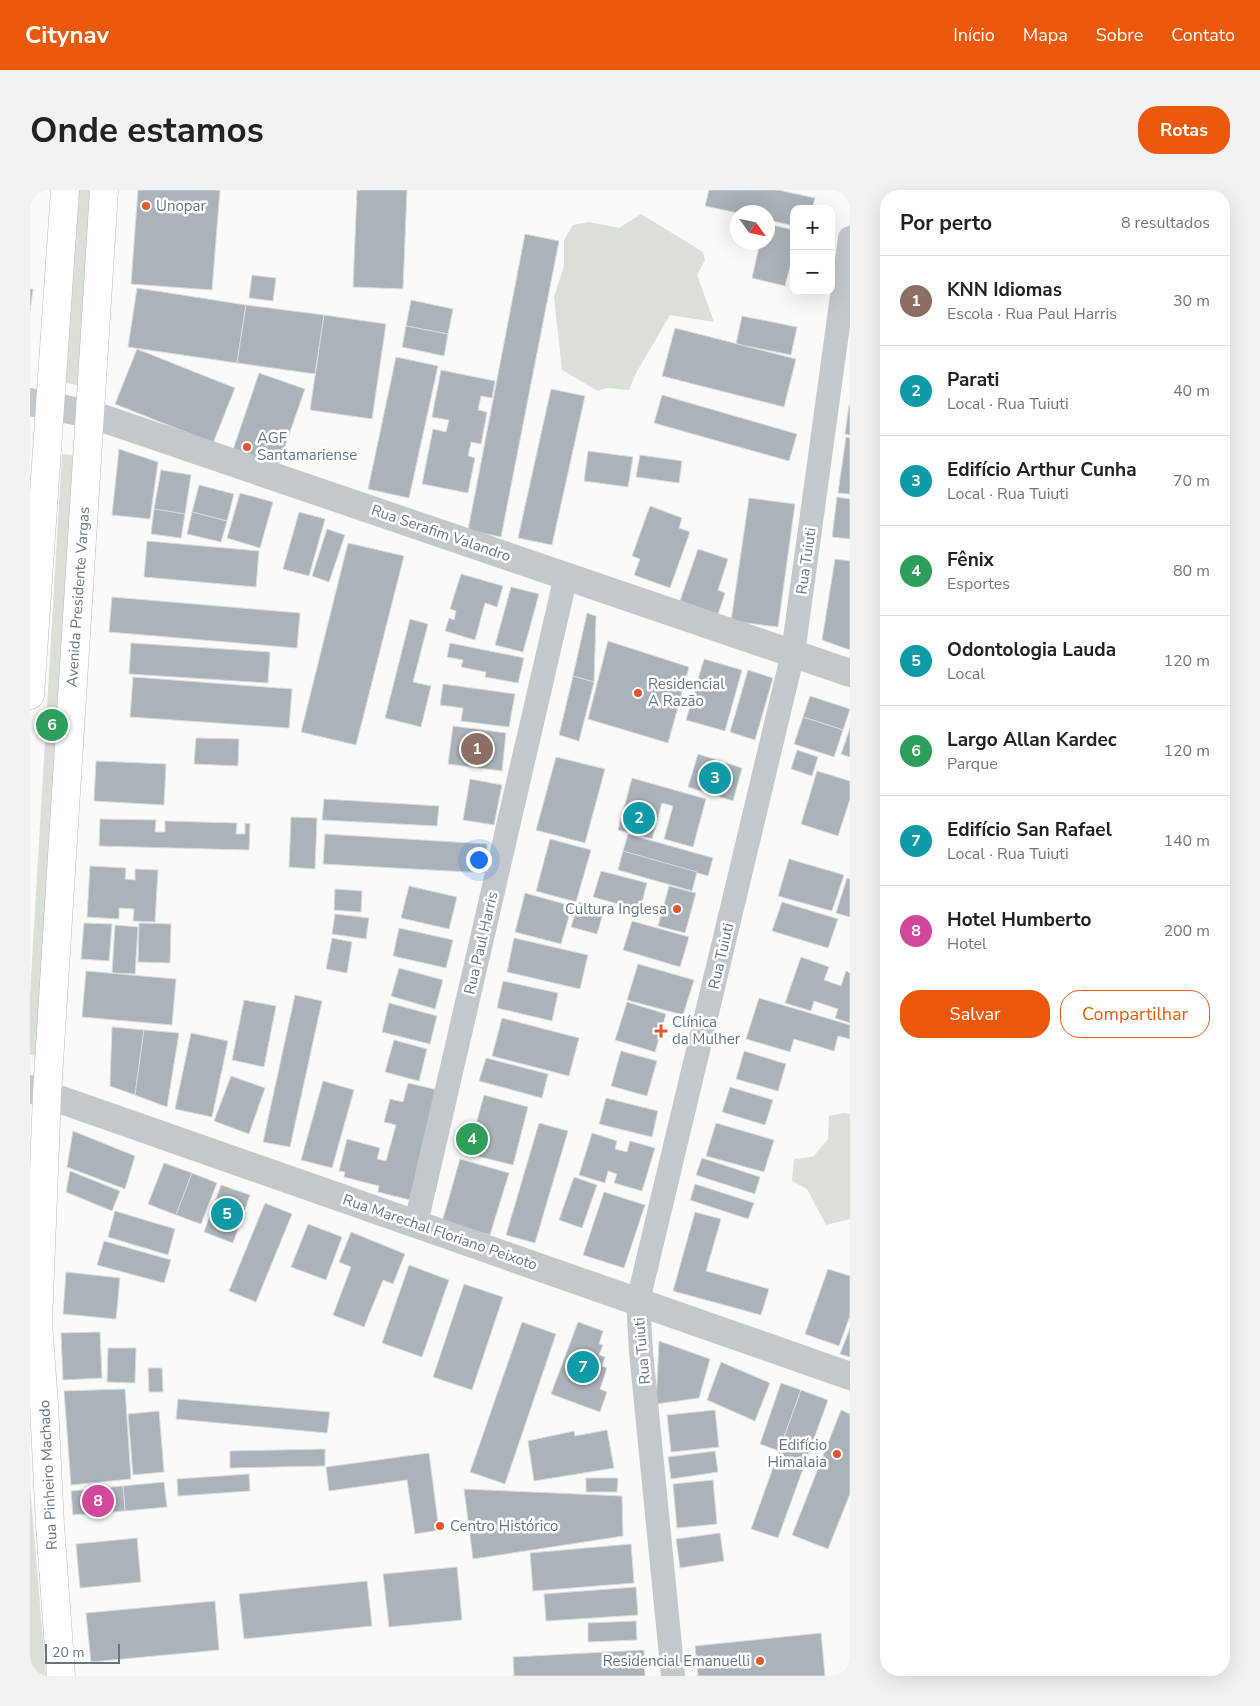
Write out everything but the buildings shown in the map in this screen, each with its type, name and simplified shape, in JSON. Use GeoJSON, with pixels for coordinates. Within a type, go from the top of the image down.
{"type":"FeatureCollection","features":[{"type":"Feature","properties":{"kind":"main road"},"geometry":{"type":"LineString","coordinates":[[30,695],[40,404],[65,190]]}},
{"type":"Feature","properties":{"kind":"main road","name":"Avenida Presidente Vargas"},"geometry":{"type":"LineString","coordinates":[[38,1092],[90,414],[104,190]]}},
{"type":"Feature","properties":{"kind":"main road","name":"Rua Pinheiro Machado"},"geometry":{"type":"LineString","coordinates":[[38,1092],[38,1323],[44,1405],[38,1469],[61,1676]]}},
{"type":"Feature","properties":{"kind":"street","name":"Rua Tuiuti"},"geometry":{"type":"LineString","coordinates":[[673,1676],[638,1301],[793,653],[850,238]]}},
{"type":"Feature","properties":{"kind":"street","name":"Rua Serafim Valandro"},"geometry":{"type":"LineString","coordinates":[[40,404],[90,414],[850,673]]}},
{"type":"Feature","properties":{"kind":"street","name":"Rua Paul Harris"},"geometry":{"type":"LineString","coordinates":[[416,1223],[566,576]]}},
{"type":"Feature","properties":{"kind":"street","name":"Rua Marechal Floriano Peixoto"},"geometry":{"type":"LineString","coordinates":[[38,1092],[850,1376]]}},
{"type":"Feature","properties":{"kind":"shaded area"},"geometry":{"type":"Polygon","coordinates":[[[79,190],[91,190],[78,385],[66,383],[79,190]]]}},
{"type":"Feature","properties":{"kind":"shaded area"},"geometry":{"type":"Polygon","coordinates":[[[641,214],[703,252],[705,260],[697,275],[714,322],[670,315],[636,373],[629,390],[607,388],[598,391],[562,370],[554,297],[564,266],[564,240],[573,225],[589,222],[619,228],[641,214]]]}},
{"type":"Feature","properties":{"kind":"shaded area"},"geometry":{"type":"Polygon","coordinates":[[[62,454],[74,455],[39,1056],[30,1055],[30,994],[62,454]]]}},
{"type":"Feature","properties":{"kind":"shaded area"},"geometry":{"type":"Polygon","coordinates":[[[844,1113],[850,1114],[850,1219],[826,1225],[807,1189],[792,1181],[794,1159],[813,1157],[828,1139],[829,1116],[844,1113]]]}},
{"type":"Feature","properties":{"kind":"shaded area"},"geometry":{"type":"Polygon","coordinates":[[[30,1486],[46,1676],[30,1676],[30,1486]]]}},
{"type":"Feature","properties":{"kind":"place","name":"Unopar"},"geometry":{"type":"Point","coordinates":[146,206]}},
{"type":"Feature","properties":{"kind":"place","name":"AGF Santamariense"},"geometry":{"type":"Point","coordinates":[247,447]}},
{"type":"Feature","properties":{"kind":"place","name":"Residencial A Razão"},"geometry":{"type":"Point","coordinates":[638,693]}},
{"type":"Feature","properties":{"kind":"place","name":"Largo Allan Kardec"},"geometry":{"type":"Point","coordinates":[52,725]}},
{"type":"Feature","properties":{"kind":"place","name":"KNN Idiomas"},"geometry":{"type":"Point","coordinates":[477,749]}},
{"type":"Feature","properties":{"kind":"place","name":"Edifício Arthur Cunha"},"geometry":{"type":"Point","coordinates":[715,778]}},
{"type":"Feature","properties":{"kind":"place","name":"Parati"},"geometry":{"type":"Point","coordinates":[639,818]}},
{"type":"Feature","properties":{"kind":"place","name":"Cultura Inglesa"},"geometry":{"type":"Point","coordinates":[677,909]}},
{"type":"Feature","properties":{"kind":"place","name":"Clínica da Mulher"},"geometry":{"type":"Point","coordinates":[661,1031]}},
{"type":"Feature","properties":{"kind":"place","name":"Fênix"},"geometry":{"type":"Point","coordinates":[472,1139]}},
{"type":"Feature","properties":{"kind":"place","name":"Odontologia Lauda"},"geometry":{"type":"Point","coordinates":[227,1214]}},
{"type":"Feature","properties":{"kind":"place","name":"Edifício San Rafael"},"geometry":{"type":"Point","coordinates":[583,1367]}},
{"type":"Feature","properties":{"kind":"place","name":"Edifício Himalaia"},"geometry":{"type":"Point","coordinates":[837,1454]}},
{"type":"Feature","properties":{"kind":"place","name":"Hotel Humberto"},"geometry":{"type":"Point","coordinates":[98,1501]}},
{"type":"Feature","properties":{"kind":"place","name":"Centro Histórico"},"geometry":{"type":"Point","coordinates":[440,1526]}},
{"type":"Feature","properties":{"kind":"place","name":"Residencial Emanuelli"},"geometry":{"type":"Point","coordinates":[760,1661]}}]}
